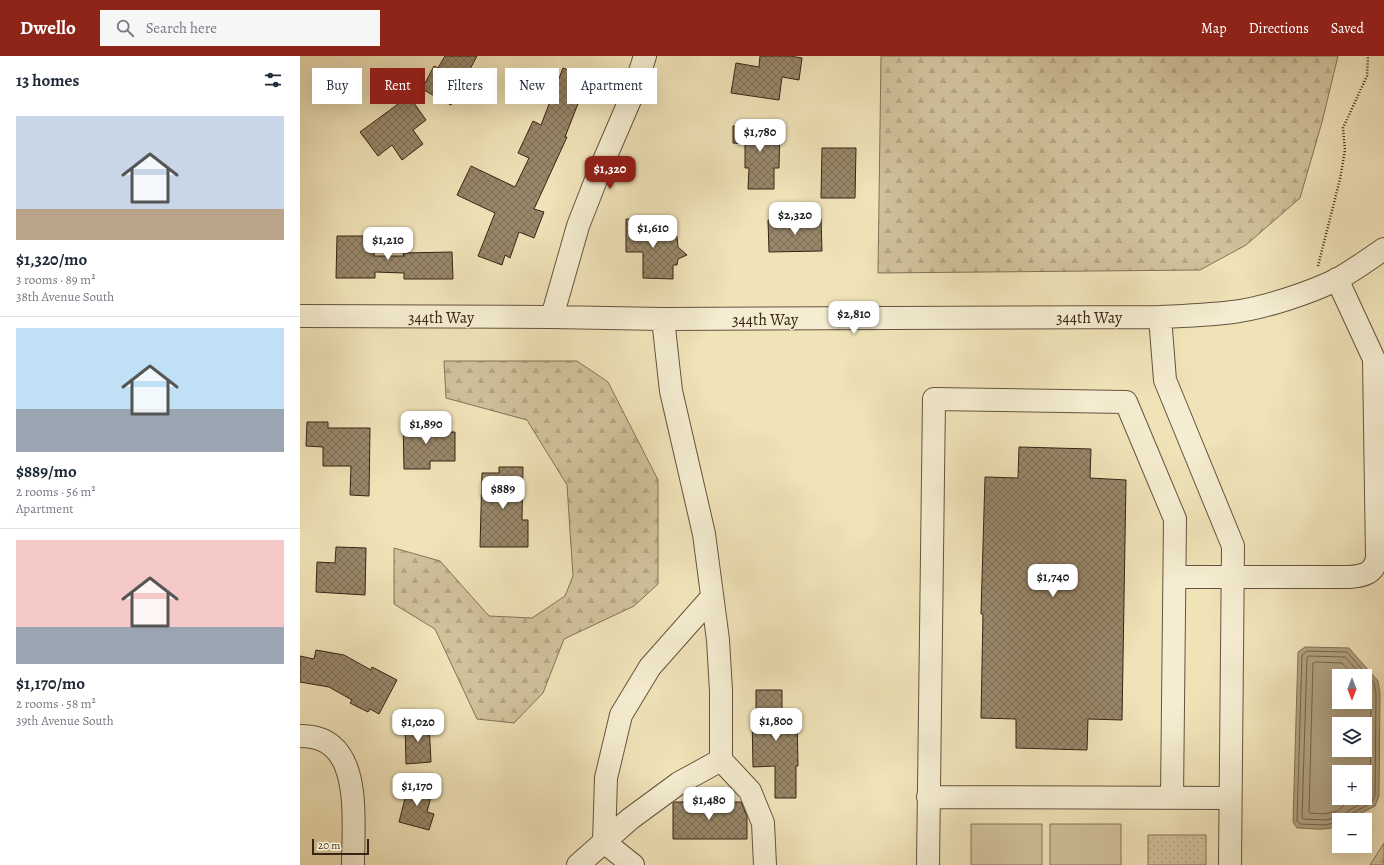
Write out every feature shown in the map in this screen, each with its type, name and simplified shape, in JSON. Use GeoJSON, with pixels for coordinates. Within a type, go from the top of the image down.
{"type":"FeatureCollection","features":[{"type":"Feature","properties":{"kind":"street"},"geometry":{"type":"LineString","coordinates":[[552,317],[578,226],[633,92],[645,56]]}},
{"type":"Feature","properties":{"kind":"street","name":"344th Way"},"geometry":{"type":"LineString","coordinates":[[300,316],[663,319],[1160,317],[1235,312],[1276,302],[1312,290],[1337,279],[1384,249]]}},
{"type":"Feature","properties":{"kind":"street"},"geometry":{"type":"LineString","coordinates":[[1175,577],[1361,576],[1370,572],[1376,566],[1374,359],[1337,279]]}},
{"type":"Feature","properties":{"kind":"street"},"geometry":{"type":"LineString","coordinates":[[1160,317],[1165,380],[1233,546],[1230,865]]}},
{"type":"Feature","properties":{"kind":"street"},"geometry":{"type":"LineString","coordinates":[[663,319],[671,391],[704,534],[718,640],[721,760],[750,791],[763,823],[765,865]]}},
{"type":"Feature","properties":{"kind":"street"},"geometry":{"type":"LineString","coordinates":[[928,865],[934,399],[1126,402],[1176,519],[1172,798]]}},
{"type":"Feature","properties":{"kind":"street"},"geometry":{"type":"LineString","coordinates":[[604,842],[606,778],[621,715],[650,668],[712,598]]}},
{"type":"Feature","properties":{"kind":"street"},"geometry":{"type":"LineString","coordinates":[[300,736],[317,738],[327,742],[337,750],[346,766],[350,779],[352,796],[354,865]]}},
{"type":"Feature","properties":{"kind":"street"},"geometry":{"type":"LineString","coordinates":[[578,865],[630,819],[679,783],[721,760]]}},
{"type":"Feature","properties":{"kind":"street"},"geometry":{"type":"LineString","coordinates":[[928,797],[1230,798]]}},
{"type":"Feature","properties":{"kind":"street"},"geometry":{"type":"LineString","coordinates":[[604,842],[633,865]]}},
{"type":"Feature","properties":{"kind":"path"},"geometry":{"type":"LineString","coordinates":[[1312,290],[1340,179],[1345,150],[1343,128],[1367,76],[1368,56]]}},
{"type":"Feature","properties":{"kind":"green space"},"geometry":{"type":"Polygon","coordinates":[[[881,56],[1338,56],[1322,122],[1300,198],[1246,245],[1200,270],[878,273],[881,56]]]}},
{"type":"Feature","properties":{"kind":"green space"},"geometry":{"type":"Polygon","coordinates":[[[444,361],[577,361],[608,382],[658,480],[658,584],[634,606],[564,639],[543,693],[514,723],[477,719],[435,629],[394,604],[394,548],[440,561],[489,616],[532,618],[565,596],[573,576],[567,485],[527,420],[446,398],[444,361]]]}},
{"type":"Feature","properties":{"kind":"green space"},"geometry":{"type":"Polygon","coordinates":[[[971,824],[1042,824],[1042,865],[971,865],[971,824]]]}},
{"type":"Feature","properties":{"kind":"green space"},"geometry":{"type":"Polygon","coordinates":[[[1050,824],[1121,824],[1121,865],[1050,865],[1050,824]]]}},
{"type":"Feature","properties":{"kind":"green space"},"geometry":{"type":"Polygon","coordinates":[[[1148,835],[1206,835],[1206,865],[1148,865],[1148,835]]]}},
{"type":"Feature","properties":{"kind":"green space"},"geometry":{"type":"Polygon","coordinates":[[[1384,843],[1384,865],[1370,865],[1384,843]]]}},
{"type":"Feature","properties":{"kind":"water"},"geometry":{"type":"Polygon","coordinates":[[[1305,647],[1349,648],[1367,669],[1332,669],[1332,709],[1372,709],[1372,674],[1378,681],[1380,693],[1379,796],[1375,806],[1362,813],[1332,813],[1332,827],[1318,829],[1297,828],[1293,822],[1298,652],[1305,647]]]}},
{"type":"Feature","properties":{"kind":"building"},"geometry":{"type":"Polygon","coordinates":[[[445,56],[477,56],[471,68],[438,68],[445,56]]]}},
{"type":"Feature","properties":{"kind":"building"},"geometry":{"type":"Polygon","coordinates":[[[760,56],[790,56],[802,58],[799,80],[782,77],[779,100],[731,93],[736,63],[759,67],[760,56]]]}},
{"type":"Feature","properties":{"kind":"building"},"geometry":{"type":"Polygon","coordinates":[[[434,66],[438,68],[433,68],[433,95],[425,91],[425,83],[434,66]]]}},
{"type":"Feature","properties":{"kind":"building"},"geometry":{"type":"Polygon","coordinates":[[[563,68],[567,70],[567,104],[578,104],[565,137],[567,137],[534,209],[544,212],[534,238],[519,232],[510,258],[505,255],[502,265],[478,256],[495,213],[457,195],[471,166],[515,187],[529,158],[518,153],[533,121],[541,125],[549,104],[559,104],[559,78],[563,68]]]}},
{"type":"Feature","properties":{"kind":"building"},"geometry":{"type":"Polygon","coordinates":[[[398,104],[415,104],[426,120],[413,130],[423,144],[402,160],[392,145],[378,156],[360,132],[398,104]]]}},
{"type":"Feature","properties":{"kind":"building"},"geometry":{"type":"Polygon","coordinates":[[[733,126],[780,126],[779,168],[774,168],[774,189],[748,189],[749,168],[745,168],[745,144],[733,143],[733,126]]]}},
{"type":"Feature","properties":{"kind":"building"},"geometry":{"type":"Polygon","coordinates":[[[822,148],[856,148],[855,198],[821,198],[822,148]]]}},
{"type":"Feature","properties":{"kind":"building"},"geometry":{"type":"Polygon","coordinates":[[[626,219],[651,219],[652,235],[677,236],[678,247],[687,255],[678,259],[677,265],[673,265],[673,279],[643,278],[643,252],[626,252],[626,219]]]}},
{"type":"Feature","properties":{"kind":"building"},"geometry":{"type":"Polygon","coordinates":[[[821,219],[822,251],[769,252],[768,220],[821,219]]]}},
{"type":"Feature","properties":{"kind":"building"},"geometry":{"type":"Polygon","coordinates":[[[337,236],[375,236],[374,256],[404,256],[403,253],[452,252],[453,279],[404,279],[404,273],[375,272],[375,278],[336,278],[337,236]]]}},
{"type":"Feature","properties":{"kind":"building"},"geometry":{"type":"Polygon","coordinates":[[[403,421],[430,421],[430,432],[455,432],[455,461],[430,461],[430,469],[404,469],[403,421]]]}},
{"type":"Feature","properties":{"kind":"building"},"geometry":{"type":"Polygon","coordinates":[[[307,422],[328,422],[328,428],[370,428],[369,496],[350,495],[351,466],[323,466],[323,447],[306,446],[307,422]]]}},
{"type":"Feature","properties":{"kind":"building"},"geometry":{"type":"Polygon","coordinates":[[[1019,447],[1091,449],[1090,478],[1126,480],[1122,720],[1088,719],[1087,750],[1016,748],[1016,719],[981,718],[983,614],[981,614],[985,477],[1018,478],[1019,447]]]}},
{"type":"Feature","properties":{"kind":"building"},"geometry":{"type":"Polygon","coordinates":[[[499,467],[523,467],[522,520],[528,520],[528,547],[480,547],[482,473],[499,473],[499,467]]]}},
{"type":"Feature","properties":{"kind":"building"},"geometry":{"type":"Polygon","coordinates":[[[336,547],[366,548],[365,595],[316,592],[317,562],[335,563],[336,547]]]}},
{"type":"Feature","properties":{"kind":"building"},"geometry":{"type":"Polygon","coordinates":[[[316,650],[344,655],[371,670],[372,667],[397,680],[379,714],[370,709],[368,712],[350,703],[352,700],[329,687],[300,682],[300,656],[314,659],[316,650]]]}},
{"type":"Feature","properties":{"kind":"building"},"geometry":{"type":"Polygon","coordinates":[[[756,690],[782,690],[782,716],[797,716],[798,766],[796,766],[796,798],[775,798],[775,766],[753,767],[752,716],[756,716],[756,690]]]}},
{"type":"Feature","properties":{"kind":"building"},"geometry":{"type":"Polygon","coordinates":[[[429,723],[431,762],[406,764],[405,724],[429,723]]]}},
{"type":"Feature","properties":{"kind":"building"},"geometry":{"type":"Polygon","coordinates":[[[409,783],[433,789],[427,812],[434,814],[429,830],[399,822],[409,783]]]}},
{"type":"Feature","properties":{"kind":"building"},"geometry":{"type":"Polygon","coordinates":[[[741,802],[747,816],[747,839],[673,839],[673,803],[741,802]]]}}]}
